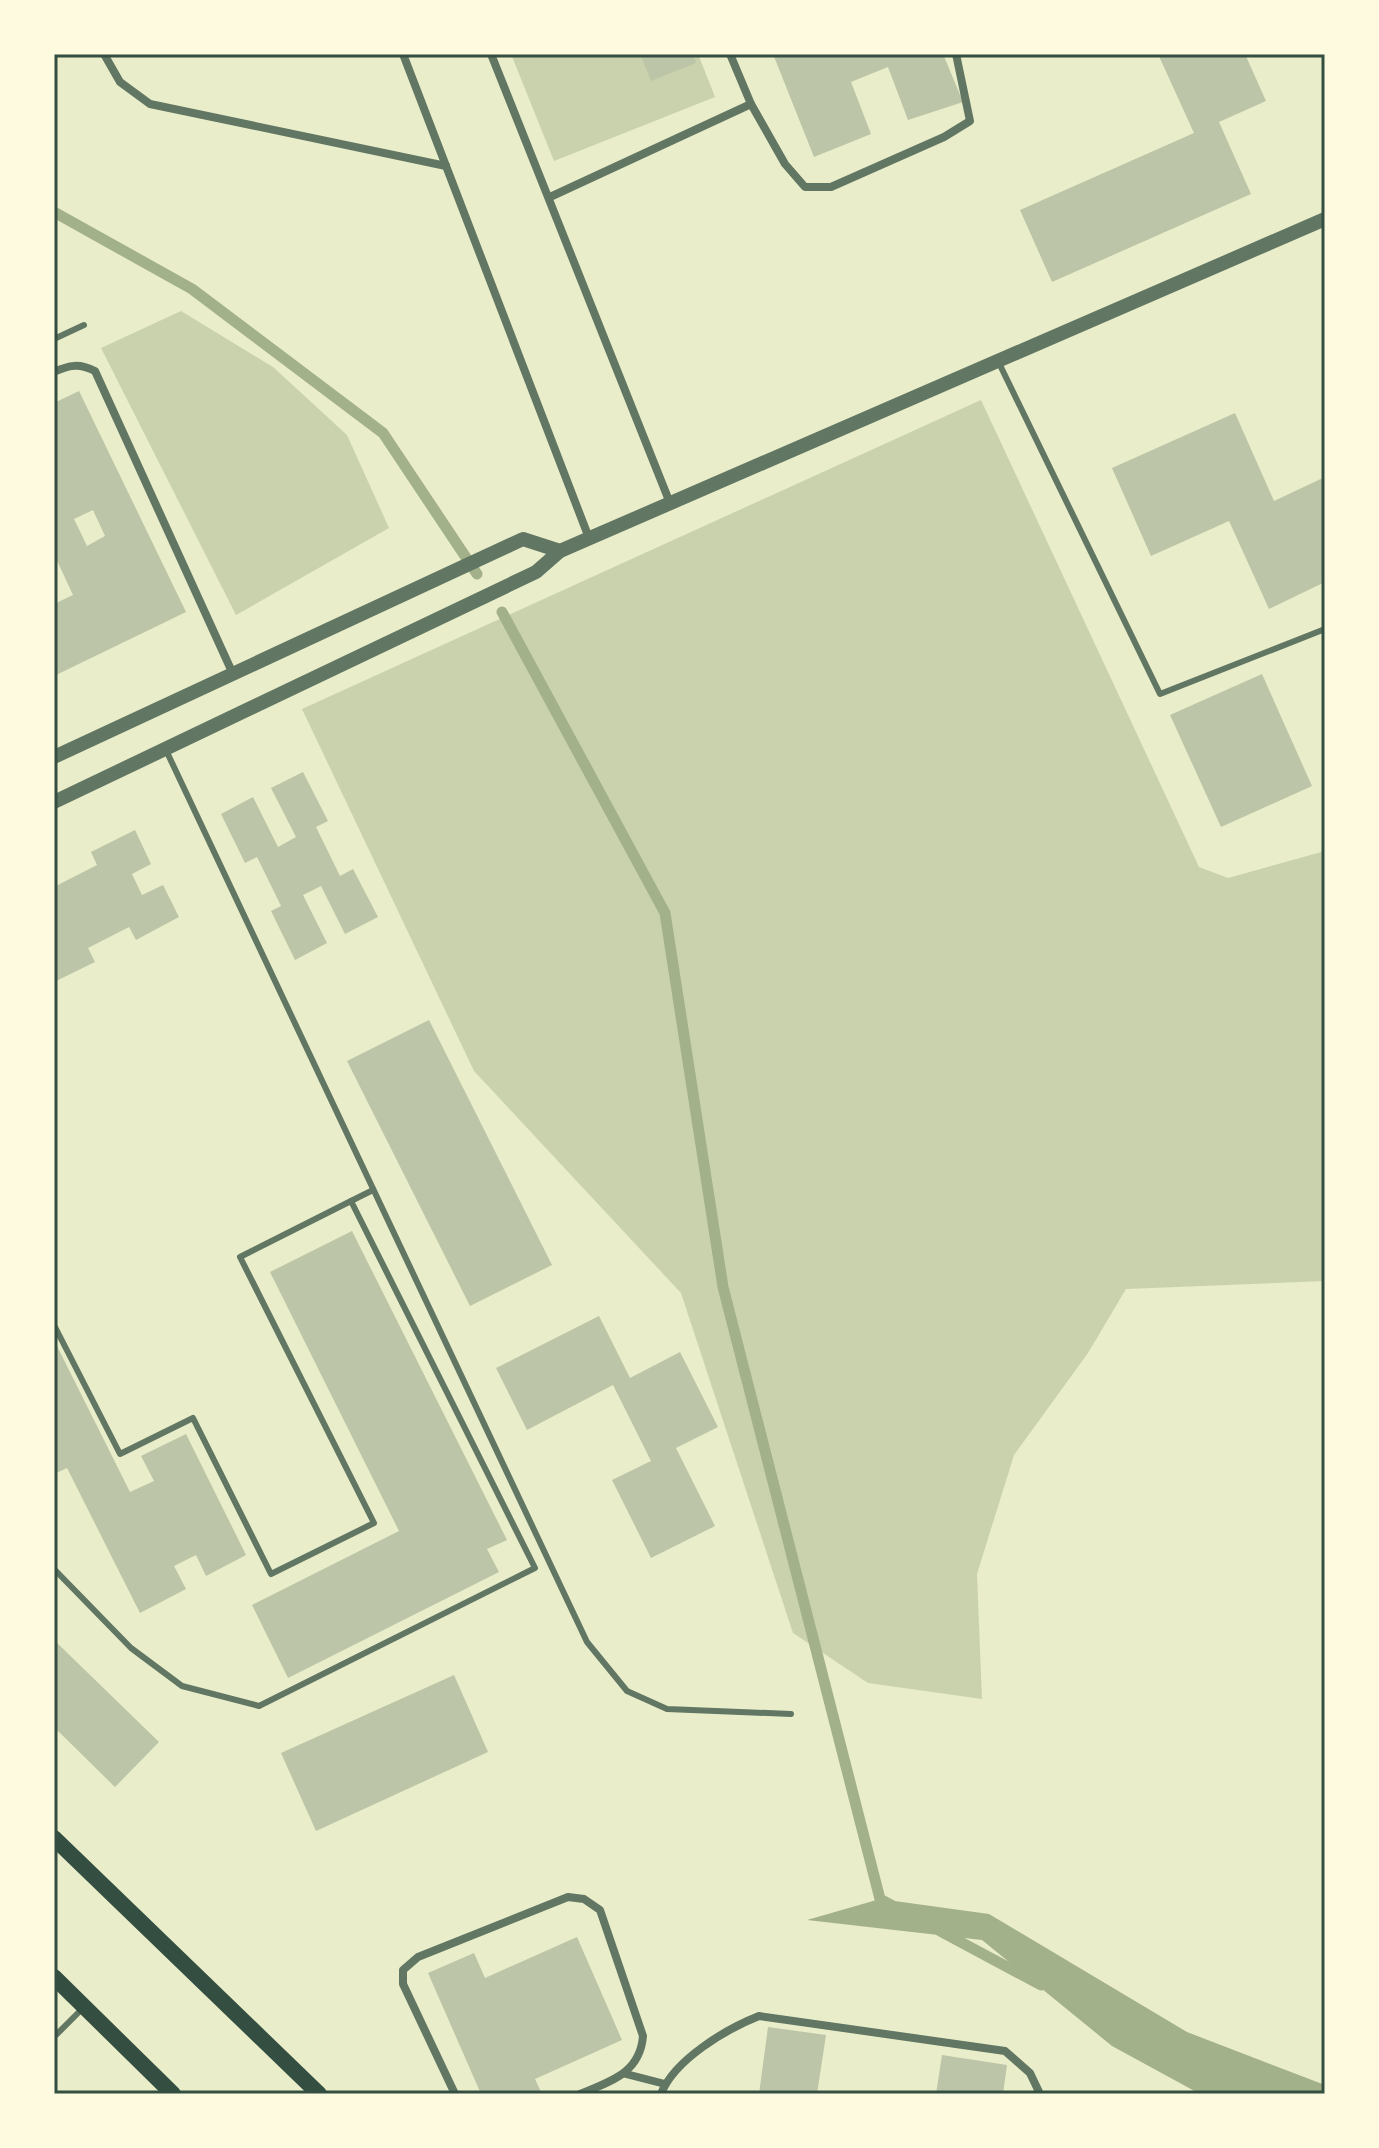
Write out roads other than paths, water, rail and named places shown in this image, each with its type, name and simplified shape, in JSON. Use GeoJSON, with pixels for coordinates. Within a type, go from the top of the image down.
{"type":"FeatureCollection","features":[{"type":"Feature","properties":{"kind":"main road"},"geometry":{"type":"LineString","coordinates":[[54,1838],[319,2094]]}},
{"type":"Feature","properties":{"kind":"main road"},"geometry":{"type":"LineString","coordinates":[[54,1977],[173,2094]]}},
{"type":"Feature","properties":{"kind":"street"},"geometry":{"type":"LineString","coordinates":[[104,54],[120,82],[150,104],[446,166]]}},
{"type":"Feature","properties":{"kind":"street"},"geometry":{"type":"LineString","coordinates":[[403,54],[589,538]]}},
{"type":"Feature","properties":{"kind":"street"},"geometry":{"type":"LineString","coordinates":[[491,54],[670,503]]}},
{"type":"Feature","properties":{"kind":"street"},"geometry":{"type":"LineString","coordinates":[[730,54],[751,104],[785,164],[805,187],[831,187],[944,137],[970,121],[956,54]]}},
{"type":"Feature","properties":{"kind":"street"},"geometry":{"type":"LineString","coordinates":[[550,197],[751,104]]}},
{"type":"Feature","properties":{"kind":"street"},"geometry":{"type":"LineString","coordinates":[[54,802],[536,572],[560,551],[1325,219]]}},
{"type":"Feature","properties":{"kind":"street"},"geometry":{"type":"LineString","coordinates":[[54,372],[69,365],[84,365],[95,371],[236,672]]}},
{"type":"Feature","properties":{"kind":"street"},"geometry":{"type":"LineString","coordinates":[[54,757],[523,539],[560,551]]}},
{"type":"Feature","properties":{"kind":"street"},"geometry":{"type":"LineString","coordinates":[[455,2094],[403,1984],[403,1970],[418,1957],[568,1897],[584,1899],[600,1910],[636,2008],[643,2036],[642,2051],[626,2074],[580,2094]]}},
{"type":"Feature","properties":{"kind":"street"},"geometry":{"type":"LineString","coordinates":[[661,2094],[665,2084],[704,2046],[734,2026],[759,2016],[1005,2051],[1030,2073],[1040,2094]]}},
{"type":"Feature","properties":{"kind":"street"},"geometry":{"type":"LineString","coordinates":[[626,2074],[665,2084]]}},
{"type":"Feature","properties":{"kind":"lane"},"geometry":{"type":"LineString","coordinates":[[54,339],[84,325]]}},
{"type":"Feature","properties":{"kind":"lane"},"geometry":{"type":"LineString","coordinates":[[998,361],[1160,694],[1325,629]]}},
{"type":"Feature","properties":{"kind":"lane"},"geometry":{"type":"LineString","coordinates":[[165,748],[587,1642],[627,1691],[667,1709],[791,1714]]}},
{"type":"Feature","properties":{"kind":"lane"},"geometry":{"type":"LineString","coordinates":[[54,1325],[120,1454],[193,1418],[271,1574],[374,1523],[240,1257],[373,1190]]}},
{"type":"Feature","properties":{"kind":"lane"},"geometry":{"type":"LineString","coordinates":[[54,1569],[131,1648],[182,1686],[259,1706],[535,1568],[351,1201]]}},
{"type":"Feature","properties":{"kind":"lane"},"geometry":{"type":"LineString","coordinates":[[54,2037],[84,2006]]}},
{"type":"Feature","properties":{"kind":"waterway"},"geometry":{"type":"LineString","coordinates":[[54,212],[192,289],[383,433],[477,574]]}},
{"type":"Feature","properties":{"kind":"waterway"},"geometry":{"type":"LineString","coordinates":[[502,612],[665,913],[723,1287],[880,1899],[893,1906]]}},
{"type":"Feature","properties":{"kind":"waterway"},"geometry":{"type":"LineString","coordinates":[[940,1931],[1041,1985]]}}]}
